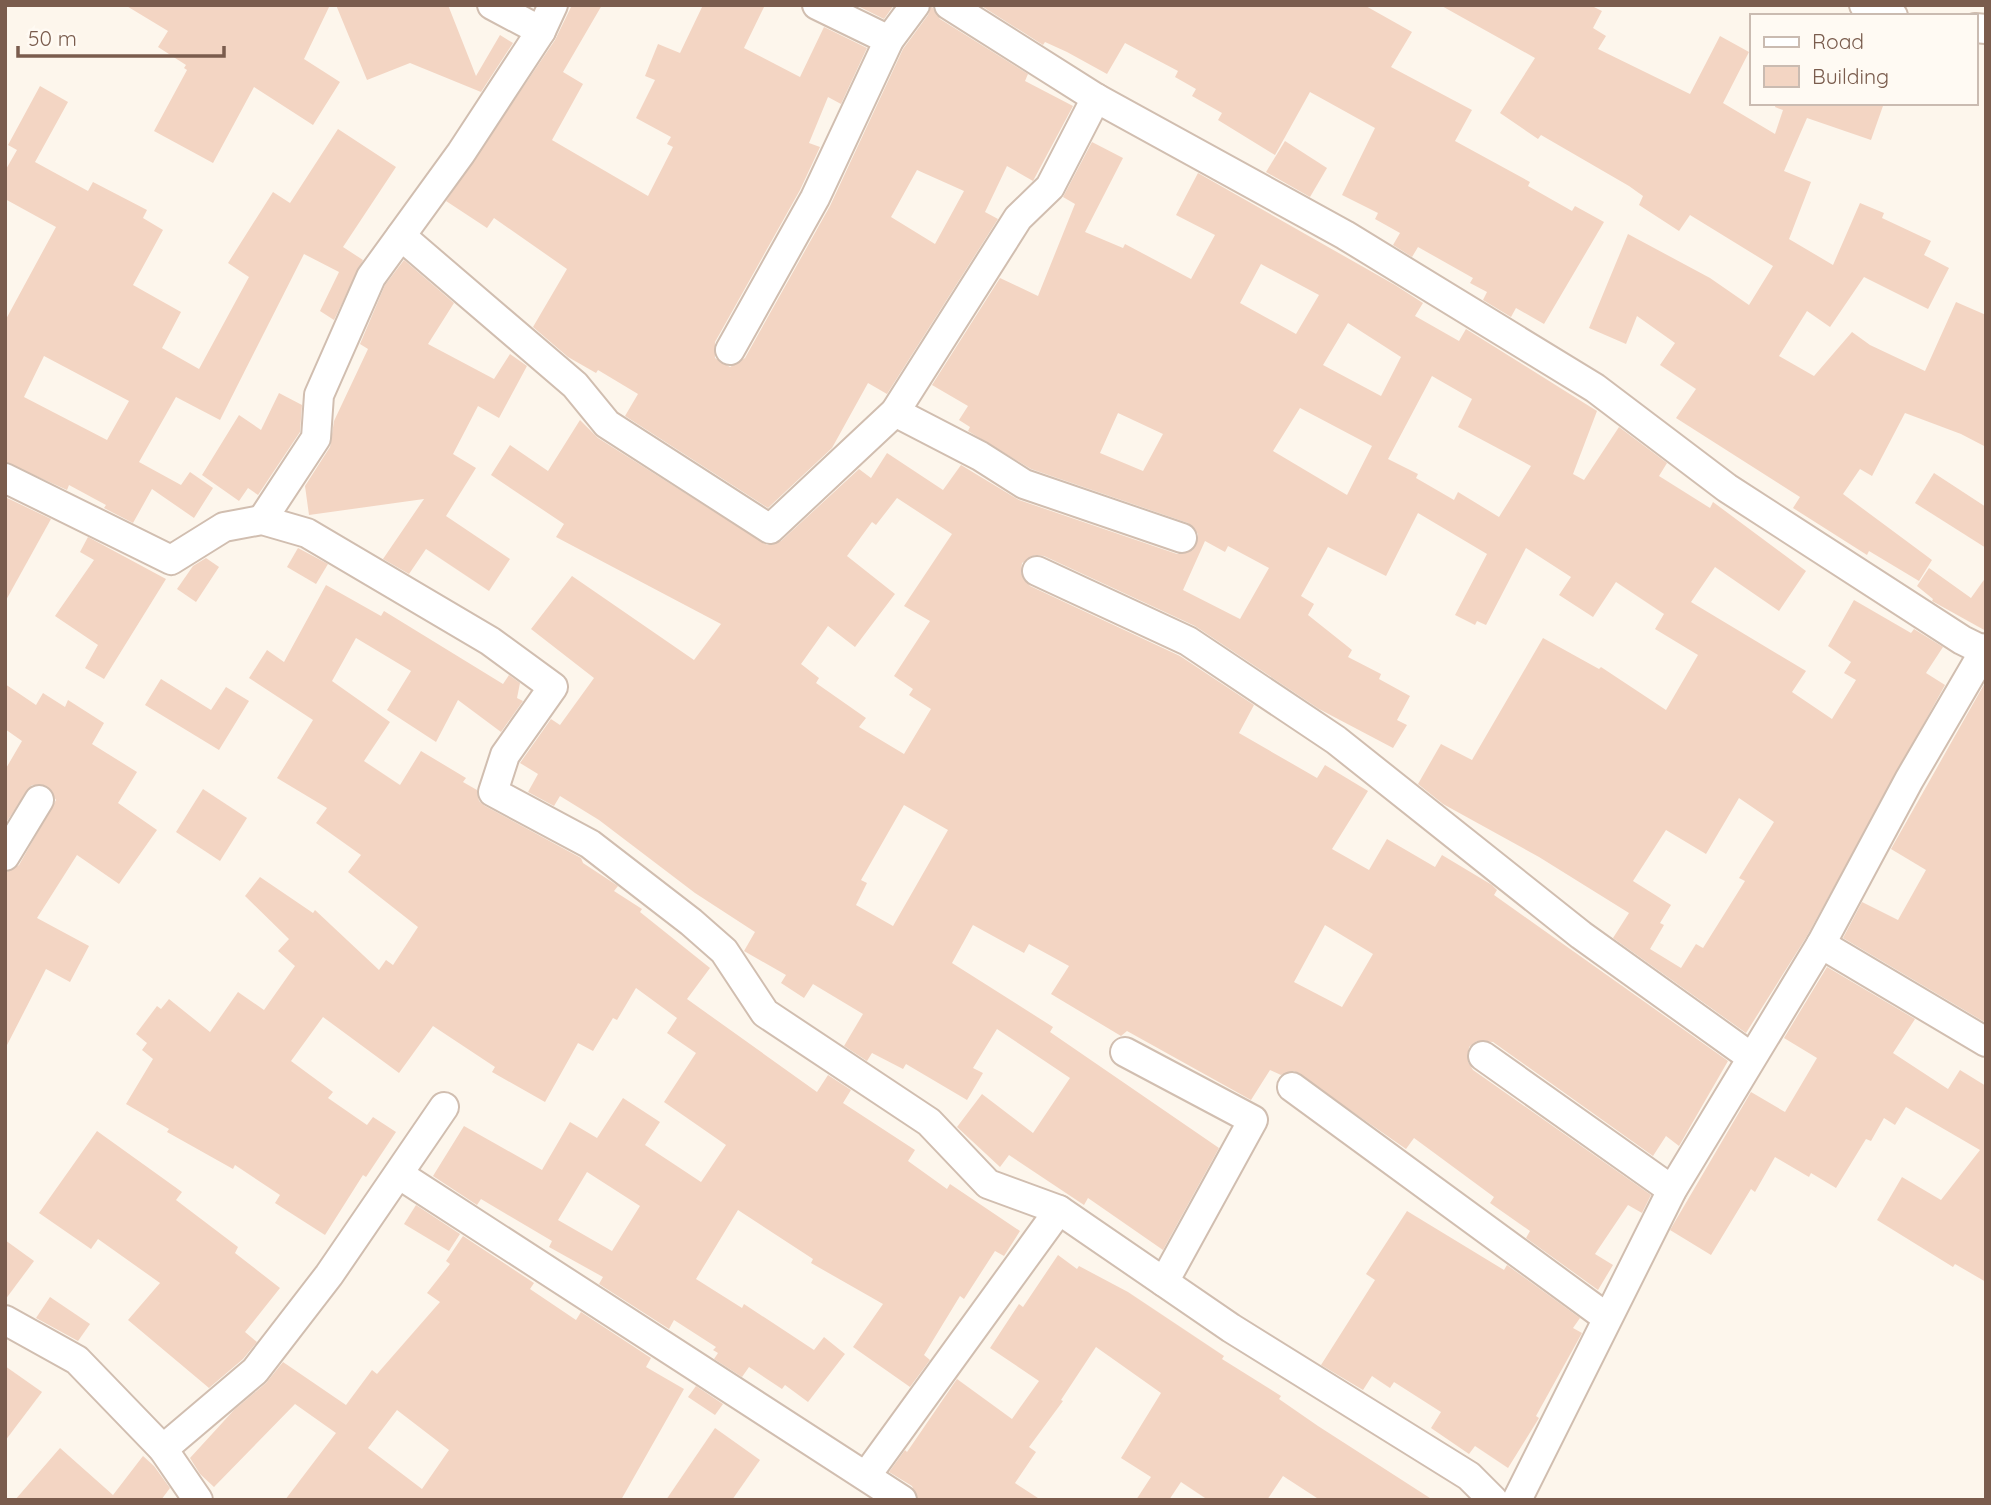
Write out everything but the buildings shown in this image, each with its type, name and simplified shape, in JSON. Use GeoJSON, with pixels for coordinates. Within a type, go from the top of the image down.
{"type":"FeatureCollection","features":[{"type":"Feature","properties":{"kind":"street"},"geometry":{"type":"LineString","coordinates":[[492,5],[541,31]]}},
{"type":"Feature","properties":{"kind":"street"},"geometry":{"type":"LineString","coordinates":[[262,520],[316,438],[319,396],[371,277],[461,153],[541,31],[553,5]]}},
{"type":"Feature","properties":{"kind":"street"},"geometry":{"type":"LineString","coordinates":[[817,5],[889,40]]}},
{"type":"Feature","properties":{"kind":"street"},"geometry":{"type":"LineString","coordinates":[[730,350],[815,198],[889,40],[915,5]]}},
{"type":"Feature","properties":{"kind":"street"},"geometry":{"type":"LineString","coordinates":[[949,5],[1096,98],[1345,235],[1595,388],[1727,488],[1985,651],[1909,780],[1822,944],[1672,1190],[1606,1317],[1517,1500]]}},
{"type":"Feature","properties":{"kind":"street"},"geometry":{"type":"LineString","coordinates":[[1864,5],[1888,14]]}},
{"type":"Feature","properties":{"kind":"street"},"geometry":{"type":"LineString","coordinates":[[401,236],[575,385],[607,424],[770,528],[895,412],[1018,218],[1051,187],[1096,98]]}},
{"type":"Feature","properties":{"kind":"street"},"geometry":{"type":"LineString","coordinates":[[895,412],[980,456],[1024,484],[1182,538]]}},
{"type":"Feature","properties":{"kind":"street"},"geometry":{"type":"LineString","coordinates":[[5,478],[171,560],[225,527],[262,520],[307,533],[490,641],[553,687],[505,755],[493,792],[590,844],[691,922],[724,951],[765,1013],[929,1122],[988,1184],[1059,1210],[1231,1328],[1469,1476],[1493,1500]]}},
{"type":"Feature","properties":{"kind":"street"},"geometry":{"type":"LineString","coordinates":[[1037,571],[1188,641],[1336,740],[1581,935],[1751,1057]]}},
{"type":"Feature","properties":{"kind":"street"},"geometry":{"type":"LineString","coordinates":[[5,856],[39,800]]}},
{"type":"Feature","properties":{"kind":"street"},"geometry":{"type":"LineString","coordinates":[[1822,944],[1986,1042]]}},
{"type":"Feature","properties":{"kind":"street"},"geometry":{"type":"LineString","coordinates":[[1125,1052],[1253,1120],[1164,1282]]}},
{"type":"Feature","properties":{"kind":"street"},"geometry":{"type":"LineString","coordinates":[[1483,1056],[1672,1190]]}},
{"type":"Feature","properties":{"kind":"street"},"geometry":{"type":"LineString","coordinates":[[1293,1087],[1606,1317]]}},
{"type":"Feature","properties":{"kind":"street"},"geometry":{"type":"LineString","coordinates":[[163,1449],[255,1371],[400,1175],[444,1107]]}},
{"type":"Feature","properties":{"kind":"street"},"geometry":{"type":"LineString","coordinates":[[400,1175],[902,1500]]}},
{"type":"Feature","properties":{"kind":"street"},"geometry":{"type":"LineString","coordinates":[[866,1476],[1059,1210]]}},
{"type":"Feature","properties":{"kind":"street"},"geometry":{"type":"LineString","coordinates":[[5,1320],[77,1360],[163,1449],[198,1500]]}}]}
